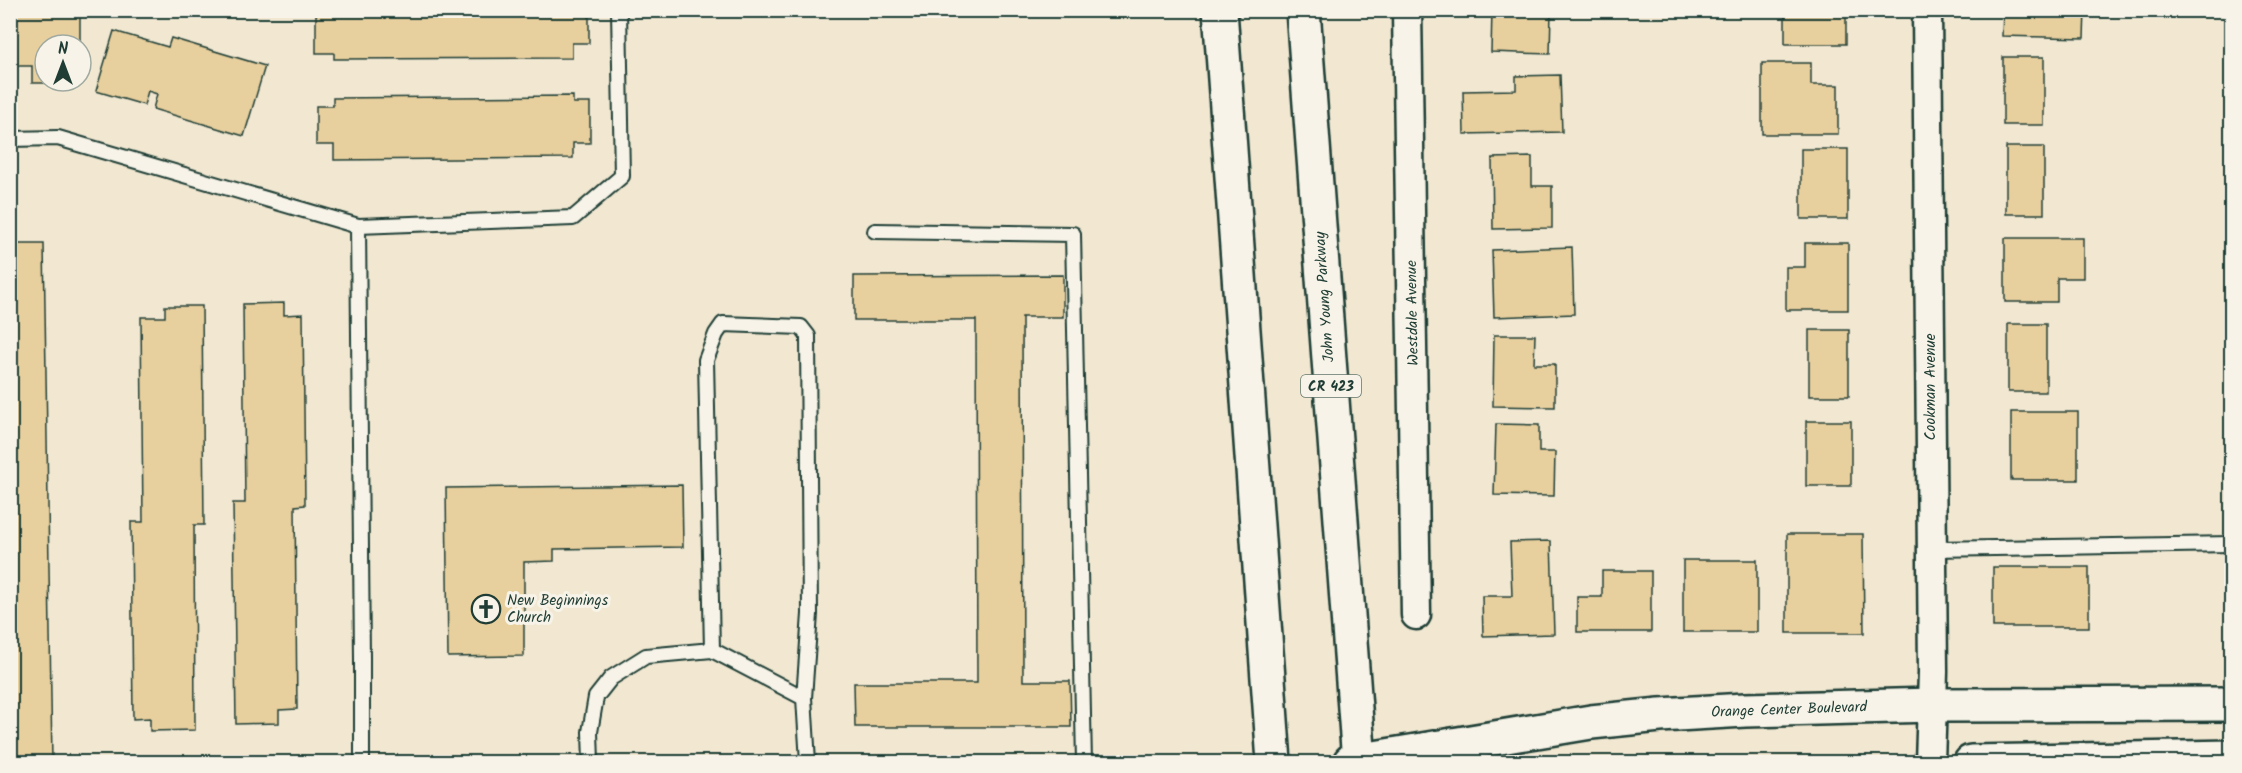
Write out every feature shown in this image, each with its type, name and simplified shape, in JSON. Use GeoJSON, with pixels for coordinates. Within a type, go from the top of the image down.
{"type":"FeatureCollection","features":[{"type":"Feature","properties":{"kind":"main road"},"geometry":{"type":"LineString","coordinates":[[1220,10],[1274,762]]}},
{"type":"Feature","properties":{"kind":"main road","name":"John Young Parkway"},"geometry":{"type":"LineString","coordinates":[[1303,10],[1356,762]]}},
{"type":"Feature","properties":{"kind":"main road","name":"Orange Center Boulevard"},"geometry":{"type":"LineString","coordinates":[[1356,762],[1591,722],[1660,715],[1745,710],[1933,705],[2232,704]]}},
{"type":"Feature","properties":{"kind":"main road"},"geometry":{"type":"LineString","coordinates":[[1971,762],[2232,757]]}},
{"type":"Feature","properties":{"kind":"street","name":"Westdale Avenue"},"geometry":{"type":"LineString","coordinates":[[1407,10],[1416,615]]}},
{"type":"Feature","properties":{"kind":"street","name":"Cookman Avenue"},"geometry":{"type":"LineString","coordinates":[[1927,10],[1933,705],[1930,762]]}},
{"type":"Feature","properties":{"kind":"lane"},"geometry":{"type":"LineString","coordinates":[[10,139],[58,138],[358,226],[573,218],[622,176],[619,10]]}},
{"type":"Feature","properties":{"kind":"lane"},"geometry":{"type":"LineString","coordinates":[[358,226],[362,762]]}},
{"type":"Feature","properties":{"kind":"lane"},"geometry":{"type":"LineString","coordinates":[[876,231],[1073,234],[1084,762]]}},
{"type":"Feature","properties":{"kind":"lane"},"geometry":{"type":"LineString","coordinates":[[712,650],[706,360],[716,334],[723,324],[801,327],[808,336],[810,614],[804,698],[808,762]]}},
{"type":"Feature","properties":{"kind":"lane"},"geometry":{"type":"LineString","coordinates":[[1932,549],[2232,544]]}},
{"type":"Feature","properties":{"kind":"lane"},"geometry":{"type":"LineString","coordinates":[[591,762],[590,732],[596,697],[611,678],[646,656],[712,650],[804,698]]}},
{"type":"Feature","properties":{"kind":"building"},"geometry":{"type":"Polygon","coordinates":[[[16,10],[80,10],[80,33],[33,33],[33,83],[32,66],[17,66],[16,10]]]}},
{"type":"Feature","properties":{"kind":"building"},"geometry":{"type":"Polygon","coordinates":[[[333,10],[589,10],[589,43],[572,43],[572,58],[334,59],[334,53],[316,53],[316,14],[333,14],[333,10]]]}},
{"type":"Feature","properties":{"kind":"building"},"geometry":{"type":"Polygon","coordinates":[[[1492,10],[1551,10],[1550,54],[1491,52],[1492,10]]]}},
{"type":"Feature","properties":{"kind":"building"},"geometry":{"type":"Polygon","coordinates":[[[1785,10],[1846,10],[1846,44],[1785,44],[1785,10]]]}},
{"type":"Feature","properties":{"kind":"building"},"geometry":{"type":"Polygon","coordinates":[[[2003,10],[2085,10],[2084,38],[2002,36],[2003,10]]]}},
{"type":"Feature","properties":{"kind":"building"},"geometry":{"type":"Polygon","coordinates":[[[114,31],[168,47],[171,38],[265,66],[244,136],[153,109],[157,94],[148,91],[144,105],[96,91],[114,31]]]}},
{"type":"Feature","properties":{"kind":"building"},"geometry":{"type":"Polygon","coordinates":[[[2003,57],[2044,57],[2044,125],[2003,125],[2003,57]]]}},
{"type":"Feature","properties":{"kind":"building"},"geometry":{"type":"Polygon","coordinates":[[[1762,63],[1811,63],[1811,85],[1838,85],[1838,134],[1762,134],[1762,63]]]}},
{"type":"Feature","properties":{"kind":"building"},"geometry":{"type":"Polygon","coordinates":[[[1560,75],[1562,132],[1464,134],[1463,91],[1516,90],[1516,76],[1560,75]]]}},
{"type":"Feature","properties":{"kind":"building"},"geometry":{"type":"Polygon","coordinates":[[[573,96],[573,103],[590,103],[590,143],[573,143],[573,158],[334,160],[334,145],[316,145],[316,106],[333,106],[333,98],[573,96]]]}},
{"type":"Feature","properties":{"kind":"building"},"geometry":{"type":"Polygon","coordinates":[[[2006,147],[2044,147],[2044,214],[2006,214],[2006,147]]]}},
{"type":"Feature","properties":{"kind":"building"},"geometry":{"type":"Polygon","coordinates":[[[1801,149],[1848,149],[1848,219],[1801,219],[1801,149]]]}},
{"type":"Feature","properties":{"kind":"building"},"geometry":{"type":"Polygon","coordinates":[[[1532,157],[1532,186],[1552,186],[1552,228],[1493,229],[1492,158],[1532,157]]]}},
{"type":"Feature","properties":{"kind":"building"},"geometry":{"type":"Polygon","coordinates":[[[2005,238],[2083,238],[2083,278],[2057,278],[2057,302],[2005,302],[2005,238]]]}},
{"type":"Feature","properties":{"kind":"building"},"geometry":{"type":"Polygon","coordinates":[[[1805,243],[1848,243],[1848,310],[1786,310],[1786,267],[1805,267],[1805,243]]]}},
{"type":"Feature","properties":{"kind":"building"},"geometry":{"type":"Polygon","coordinates":[[[10,244],[44,244],[52,762],[10,762],[10,244]]]}},
{"type":"Feature","properties":{"kind":"building"},"geometry":{"type":"Polygon","coordinates":[[[1572,247],[1574,314],[1494,317],[1492,250],[1572,247]]]}},
{"type":"Feature","properties":{"kind":"building"},"geometry":{"type":"Polygon","coordinates":[[[1063,275],[1063,317],[1022,317],[1023,681],[1070,681],[1071,727],[855,727],[854,683],[977,683],[976,320],[854,320],[854,276],[1063,275]]]}},
{"type":"Feature","properties":{"kind":"building"},"geometry":{"type":"Polygon","coordinates":[[[284,303],[284,315],[303,314],[305,505],[295,506],[297,709],[279,710],[279,723],[236,724],[233,503],[245,503],[243,304],[284,303]]]}},
{"type":"Feature","properties":{"kind":"building"},"geometry":{"type":"Polygon","coordinates":[[[165,306],[202,306],[204,525],[194,525],[195,730],[150,731],[150,718],[133,719],[131,522],[143,522],[141,317],[165,317],[165,306]]]}},
{"type":"Feature","properties":{"kind":"building"},"geometry":{"type":"Polygon","coordinates":[[[2008,324],[2046,324],[2046,392],[2008,392],[2008,324]]]}},
{"type":"Feature","properties":{"kind":"building"},"geometry":{"type":"Polygon","coordinates":[[[1809,330],[1849,330],[1849,396],[1809,396],[1809,330]]]}},
{"type":"Feature","properties":{"kind":"building"},"geometry":{"type":"Polygon","coordinates":[[[1494,335],[1535,335],[1534,364],[1555,364],[1555,407],[1493,406],[1494,335]]]}},
{"type":"Feature","properties":{"kind":"building"},"geometry":{"type":"Polygon","coordinates":[[[2226,347],[2232,347],[2232,393],[2227,393],[2226,347]]]}},
{"type":"Feature","properties":{"kind":"building"},"geometry":{"type":"Polygon","coordinates":[[[2011,412],[2078,412],[2078,480],[2011,480],[2011,412]]]}},
{"type":"Feature","properties":{"kind":"building"},"geometry":{"type":"Polygon","coordinates":[[[1806,421],[1851,421],[1851,486],[1806,486],[1806,421]]]}},
{"type":"Feature","properties":{"kind":"building"},"geometry":{"type":"Polygon","coordinates":[[[1496,424],[1539,425],[1539,452],[1555,452],[1554,496],[1494,495],[1496,424]]]}},
{"type":"Feature","properties":{"kind":"building","name":"New Beginnings Church"},"geometry":{"type":"Polygon","coordinates":[[[682,485],[683,547],[554,549],[554,561],[524,562],[524,656],[448,657],[446,488],[682,485]]]}},
{"type":"Feature","properties":{"kind":"building"},"geometry":{"type":"Polygon","coordinates":[[[1787,534],[1863,534],[1864,633],[1787,633],[1787,534]]]}},
{"type":"Feature","properties":{"kind":"building"},"geometry":{"type":"Polygon","coordinates":[[[1551,541],[1554,634],[1483,636],[1482,596],[1512,596],[1510,542],[1551,541]]]}},
{"type":"Feature","properties":{"kind":"building"},"geometry":{"type":"Polygon","coordinates":[[[1683,560],[1757,560],[1757,632],[1683,632],[1683,560]]]}},
{"type":"Feature","properties":{"kind":"building"},"geometry":{"type":"Polygon","coordinates":[[[1993,567],[2089,567],[2089,627],[1993,627],[1993,567]]]}},
{"type":"Feature","properties":{"kind":"building"},"geometry":{"type":"Polygon","coordinates":[[[1602,571],[1651,571],[1651,632],[1577,632],[1577,597],[1602,597],[1602,571]]]}},
{"type":"Feature","properties":{"kind":"place","name":"New Beginnings Church"},"geometry":{"type":"Point","coordinates":[486,609]}}]}
